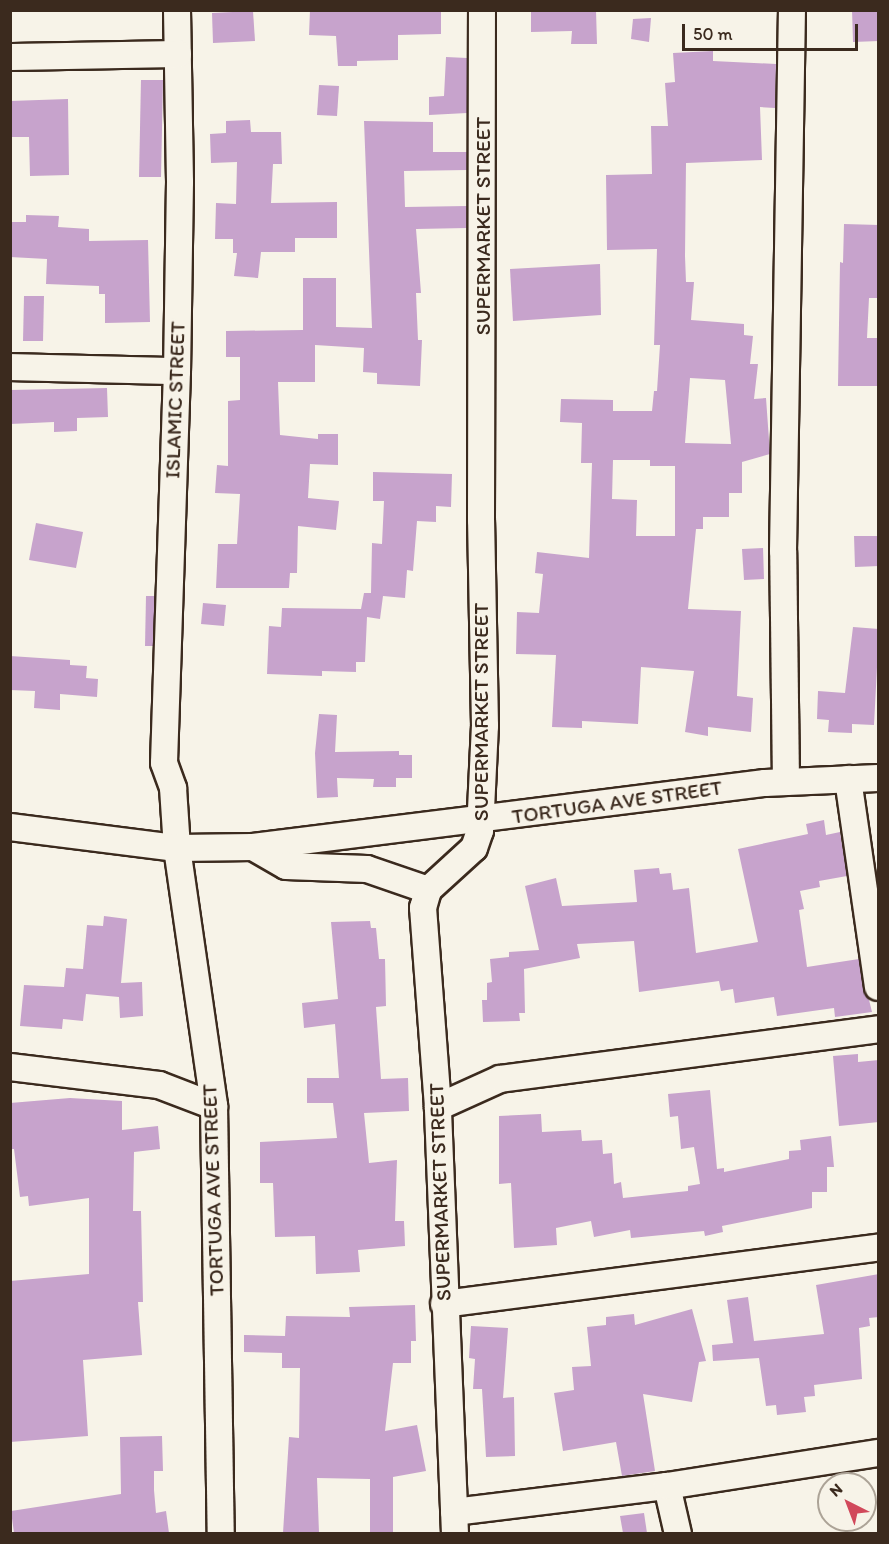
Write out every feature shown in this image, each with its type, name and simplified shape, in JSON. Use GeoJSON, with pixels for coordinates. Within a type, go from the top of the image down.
{"type":"FeatureCollection","features":[{"type":"Feature","properties":{"kind":"street","name":"ISLAMIC STREET"},"geometry":{"type":"LineString","coordinates":[[177,10],[177,371],[164,763],[173,788],[177,848]]}},
{"type":"Feature","properties":{"kind":"street","name":"SUPERMARKET STREET"},"geometry":{"type":"LineString","coordinates":[[455,1523],[444,1304],[438,1107],[423,908],[428,890],[474,848],[480,831],[485,726],[481,520],[482,10]]}},
{"type":"Feature","properties":{"kind":"street"},"geometry":{"type":"LineString","coordinates":[[786,782],[783,551],[792,10]]}},
{"type":"Feature","properties":{"kind":"street"},"geometry":{"type":"LineString","coordinates":[[10,57],[178,54]]}},
{"type":"Feature","properties":{"kind":"street"},"geometry":{"type":"LineString","coordinates":[[10,368],[177,371]]}},
{"type":"Feature","properties":{"kind":"street","name":"TORTUGA AVE STREET"},"geometry":{"type":"LineString","coordinates":[[10,827],[177,848],[253,847],[786,782],[879,778]]}},
{"type":"Feature","properties":{"kind":"street"},"geometry":{"type":"LineString","coordinates":[[848,779],[879,987]]}},
{"type":"Feature","properties":{"kind":"street"},"geometry":{"type":"LineString","coordinates":[[253,847],[286,866],[367,869],[428,890]]}},
{"type":"Feature","properties":{"kind":"street","name":"TORTUGA AVE STREET"},"geometry":{"type":"LineString","coordinates":[[177,848],[214,1106],[221,1533]]}},
{"type":"Feature","properties":{"kind":"street"},"geometry":{"type":"LineString","coordinates":[[438,1107],[500,1079],[879,1029]]}},
{"type":"Feature","properties":{"kind":"street"},"geometry":{"type":"LineString","coordinates":[[10,1067],[159,1085],[214,1106]]}},
{"type":"Feature","properties":{"kind":"street"},"geometry":{"type":"LineString","coordinates":[[444,1304],[879,1248]]}},
{"type":"Feature","properties":{"kind":"street"},"geometry":{"type":"LineString","coordinates":[[455,1523],[668,1486],[879,1453]]}},
{"type":"Feature","properties":{"kind":"street"},"geometry":{"type":"LineString","coordinates":[[668,1486],[678,1533]]}},
{"type":"Feature","properties":{"kind":"building"},"geometry":{"type":"Polygon","coordinates":[[[310,10],[441,10],[441,34],[398,35],[398,60],[357,61],[357,66],[338,66],[336,36],[309,35],[310,10]]]}},
{"type":"Feature","properties":{"kind":"building"},"geometry":{"type":"Polygon","coordinates":[[[531,10],[596,10],[597,44],[571,44],[572,31],[531,32],[531,10]]]}},
{"type":"Feature","properties":{"kind":"building"},"geometry":{"type":"Polygon","coordinates":[[[852,10],[879,10],[879,41],[853,42],[852,10]]]}},
{"type":"Feature","properties":{"kind":"building"},"geometry":{"type":"Polygon","coordinates":[[[253,11],[255,41],[213,43],[212,13],[253,11]]]}},
{"type":"Feature","properties":{"kind":"building"},"geometry":{"type":"Polygon","coordinates":[[[651,18],[649,42],[631,39],[633,19],[651,18]]]}},
{"type":"Feature","properties":{"kind":"building"},"geometry":{"type":"Polygon","coordinates":[[[713,51],[713,61],[776,64],[775,108],[760,107],[762,160],[686,163],[686,282],[694,282],[691,320],[744,324],[744,335],[753,336],[750,364],[758,364],[754,399],[766,398],[770,454],[742,462],[742,493],[729,493],[729,517],[703,517],[703,529],[696,529],[688,609],[741,611],[737,696],[753,698],[751,732],[708,727],[708,736],[685,732],[694,671],[641,667],[638,724],[582,721],[582,728],[552,727],[556,655],[516,654],[517,612],[539,613],[543,574],[535,573],[537,552],[589,558],[592,463],[581,463],[582,423],[560,422],[561,399],[613,400],[613,411],[652,411],[654,391],[657,391],[660,345],[654,345],[657,249],[607,250],[606,175],[652,174],[651,126],[668,126],[665,83],[675,82],[673,53],[713,51]],[[690,378],[685,443],[731,444],[725,380],[690,378]],[[613,460],[612,499],[637,500],[636,536],[675,536],[675,466],[650,466],[650,460],[613,460]]]}},
{"type":"Feature","properties":{"kind":"building"},"geometry":{"type":"Polygon","coordinates":[[[446,57],[467,58],[467,113],[429,115],[429,97],[444,96],[446,57]]]}},
{"type":"Feature","properties":{"kind":"building"},"geometry":{"type":"Polygon","coordinates":[[[141,80],[163,80],[161,177],[139,177],[141,80]]]}},
{"type":"Feature","properties":{"kind":"building"},"geometry":{"type":"Polygon","coordinates":[[[319,85],[339,86],[337,116],[317,115],[319,85]]]}},
{"type":"Feature","properties":{"kind":"building"},"geometry":{"type":"Polygon","coordinates":[[[68,99],[69,175],[30,176],[29,137],[10,137],[10,101],[68,99]]]}},
{"type":"Feature","properties":{"kind":"building"},"geometry":{"type":"Polygon","coordinates":[[[250,120],[251,132],[281,132],[282,164],[273,164],[271,203],[337,202],[337,238],[295,238],[295,252],[261,252],[258,278],[234,276],[237,253],[233,253],[233,239],[215,239],[216,203],[236,204],[237,162],[211,163],[210,134],[226,133],[226,121],[250,120]]]}},
{"type":"Feature","properties":{"kind":"building"},"geometry":{"type":"Polygon","coordinates":[[[364,121],[433,122],[433,152],[467,152],[467,170],[404,171],[405,207],[467,206],[467,228],[416,229],[421,293],[416,293],[418,340],[422,340],[420,386],[377,384],[377,373],[363,372],[364,348],[315,345],[315,382],[278,382],[280,435],[318,439],[318,434],[338,434],[338,465],[310,464],[308,498],[339,501],[336,530],[298,526],[297,573],[290,573],[289,588],[216,588],[218,544],[237,544],[240,494],[215,493],[217,465],[228,466],[228,401],[240,400],[240,357],[226,357],[226,331],[303,330],[303,278],[336,278],[336,327],[372,328],[364,121]]]}},
{"type":"Feature","properties":{"kind":"building"},"geometry":{"type":"Polygon","coordinates":[[[26,215],[59,216],[58,227],[89,229],[89,241],[148,240],[150,322],[105,323],[105,294],[99,294],[99,286],[46,284],[47,259],[10,257],[10,222],[26,222],[26,215]]]}},
{"type":"Feature","properties":{"kind":"building"},"geometry":{"type":"Polygon","coordinates":[[[844,224],[879,225],[879,298],[869,298],[867,338],[879,338],[879,386],[838,386],[840,262],[843,263],[844,224]]]}},
{"type":"Feature","properties":{"kind":"building"},"geometry":{"type":"Polygon","coordinates":[[[600,264],[601,315],[513,321],[510,269],[600,264]]]}},
{"type":"Feature","properties":{"kind":"building"},"geometry":{"type":"Polygon","coordinates":[[[24,296],[44,296],[43,341],[23,341],[24,296]]]}},
{"type":"Feature","properties":{"kind":"building"},"geometry":{"type":"Polygon","coordinates":[[[107,388],[108,417],[77,418],[77,431],[54,432],[54,422],[10,424],[10,390],[107,388]]]}},
{"type":"Feature","properties":{"kind":"building"},"geometry":{"type":"Polygon","coordinates":[[[373,472],[452,474],[451,507],[436,506],[436,522],[417,521],[413,571],[407,570],[405,598],[383,596],[380,619],[367,617],[365,662],[356,662],[356,672],[322,671],[322,676],[267,674],[269,626],[281,627],[282,608],[361,609],[364,593],[371,593],[372,543],[382,544],[384,501],[373,501],[373,472]]]}},
{"type":"Feature","properties":{"kind":"building"},"geometry":{"type":"Polygon","coordinates":[[[36,523],[83,532],[76,568],[29,560],[36,523]]]}},
{"type":"Feature","properties":{"kind":"building"},"geometry":{"type":"Polygon","coordinates":[[[854,536],[879,536],[879,566],[855,567],[854,536]]]}},
{"type":"Feature","properties":{"kind":"building"},"geometry":{"type":"Polygon","coordinates":[[[763,548],[764,579],[744,580],[742,549],[763,548]]]}},
{"type":"Feature","properties":{"kind":"building"},"geometry":{"type":"Polygon","coordinates":[[[146,596],[155,596],[153,646],[145,646],[146,596]]]}},
{"type":"Feature","properties":{"kind":"building"},"geometry":{"type":"Polygon","coordinates":[[[203,603],[226,605],[224,626],[201,624],[203,603]]]}},
{"type":"Feature","properties":{"kind":"building"},"geometry":{"type":"Polygon","coordinates":[[[853,627],[879,629],[874,725],[852,724],[852,733],[828,732],[829,720],[817,719],[818,691],[845,693],[853,627]]]}},
{"type":"Feature","properties":{"kind":"building"},"geometry":{"type":"Polygon","coordinates":[[[10,656],[70,660],[70,665],[87,666],[86,678],[98,679],[97,697],[60,694],[60,710],[34,708],[35,691],[10,690],[10,656]]]}},
{"type":"Feature","properties":{"kind":"building"},"geometry":{"type":"Polygon","coordinates":[[[319,714],[337,715],[335,752],[399,751],[399,755],[412,755],[412,778],[396,778],[396,787],[373,787],[374,779],[337,778],[338,797],[317,798],[315,753],[319,714]]]}},
{"type":"Feature","properties":{"kind":"building"},"geometry":{"type":"Polygon","coordinates":[[[824,820],[826,835],[840,832],[847,876],[819,881],[820,887],[800,891],[804,909],[799,910],[807,967],[859,959],[872,1012],[835,1017],[834,1008],[777,1016],[774,997],[735,1003],[733,989],[721,991],[719,981],[639,992],[634,941],[577,944],[580,958],[524,969],[525,1013],[519,1013],[520,1021],[483,1022],[482,1000],[487,1000],[487,983],[492,982],[490,959],[509,957],[509,952],[539,950],[525,886],[556,878],[562,906],[637,902],[634,870],[659,868],[660,874],[671,873],[673,890],[689,888],[696,953],[758,942],[738,849],[808,834],[806,824],[824,820]]]}},
{"type":"Feature","properties":{"kind":"building"},"geometry":{"type":"Polygon","coordinates":[[[104,916],[127,919],[121,983],[142,982],[143,1016],[120,1018],[119,997],[86,994],[83,1021],[63,1019],[62,1029],[20,1026],[24,985],[64,987],[66,968],[83,969],[87,925],[103,926],[104,916]]]}},
{"type":"Feature","properties":{"kind":"building"},"geometry":{"type":"Polygon","coordinates":[[[370,921],[371,928],[376,928],[379,959],[385,959],[386,1006],[376,1007],[381,1079],[408,1078],[409,1111],[364,1113],[369,1163],[397,1160],[395,1221],[404,1221],[405,1246],[358,1250],[360,1272],[316,1274],[315,1236],[275,1237],[273,1183],[260,1183],[260,1142],[337,1138],[333,1103],[307,1103],[307,1078],[339,1078],[335,1024],[304,1028],[302,1003],[338,999],[331,922],[370,921]]]}},
{"type":"Feature","properties":{"kind":"building"},"geometry":{"type":"Polygon","coordinates":[[[858,1054],[858,1062],[879,1060],[879,1122],[839,1126],[833,1056],[858,1054]]]}},
{"type":"Feature","properties":{"kind":"building"},"geometry":{"type":"Polygon","coordinates":[[[710,1090],[717,1169],[724,1168],[724,1172],[789,1159],[789,1151],[801,1150],[800,1140],[831,1136],[834,1167],[827,1167],[827,1192],[812,1192],[812,1208],[722,1226],[723,1232],[705,1236],[704,1231],[631,1238],[630,1230],[594,1237],[591,1221],[556,1228],[557,1245],[514,1248],[511,1183],[499,1184],[499,1116],[541,1114],[542,1132],[581,1130],[582,1141],[602,1140],[603,1154],[612,1153],[614,1184],[621,1182],[623,1198],[688,1191],[688,1186],[700,1184],[694,1147],[681,1149],[678,1116],[670,1117],[668,1094],[710,1090]]]}},
{"type":"Feature","properties":{"kind":"building"},"geometry":{"type":"Polygon","coordinates":[[[70,1098],[122,1101],[122,1130],[158,1126],[160,1149],[134,1152],[133,1211],[141,1211],[143,1302],[138,1302],[142,1355],[83,1360],[88,1436],[10,1442],[10,1281],[89,1274],[89,1198],[29,1206],[28,1196],[20,1197],[14,1149],[10,1149],[10,1103],[70,1098]]]}},
{"type":"Feature","properties":{"kind":"building"},"geometry":{"type":"Polygon","coordinates":[[[879,1274],[879,1317],[869,1318],[870,1326],[859,1328],[862,1379],[814,1385],[815,1396],[804,1397],[806,1412],[777,1415],[776,1405],[766,1406],[759,1358],[713,1361],[712,1345],[733,1343],[727,1300],[748,1297],[754,1341],[824,1334],[816,1285],[879,1274]]]}},
{"type":"Feature","properties":{"kind":"building"},"geometry":{"type":"Polygon","coordinates":[[[415,1305],[416,1341],[411,1341],[411,1363],[393,1363],[385,1431],[417,1425],[426,1471],[393,1477],[393,1533],[370,1533],[370,1479],[317,1478],[319,1533],[283,1533],[289,1437],[299,1438],[300,1368],[282,1368],[282,1353],[244,1352],[244,1335],[285,1336],[286,1316],[350,1317],[349,1307],[415,1305]]]}},
{"type":"Feature","properties":{"kind":"building"},"geometry":{"type":"Polygon","coordinates":[[[692,1309],[706,1361],[699,1362],[692,1402],[643,1394],[655,1471],[622,1476],[616,1442],[563,1451],[554,1393],[574,1390],[572,1367],[591,1366],[587,1327],[606,1325],[606,1317],[634,1314],[635,1325],[692,1309]]]}},
{"type":"Feature","properties":{"kind":"building"},"geometry":{"type":"Polygon","coordinates":[[[471,1326],[508,1328],[503,1398],[514,1397],[515,1456],[486,1457],[482,1389],[473,1389],[475,1359],[469,1358],[471,1326]]]}},
{"type":"Feature","properties":{"kind":"building"},"geometry":{"type":"Polygon","coordinates":[[[162,1436],[163,1471],[154,1471],[154,1490],[156,1513],[166,1511],[169,1533],[14,1533],[11,1511],[121,1494],[120,1437],[162,1436]]]}},
{"type":"Feature","properties":{"kind":"building"},"geometry":{"type":"Polygon","coordinates":[[[644,1513],[647,1533],[623,1533],[620,1516],[644,1513]]]}}]}
